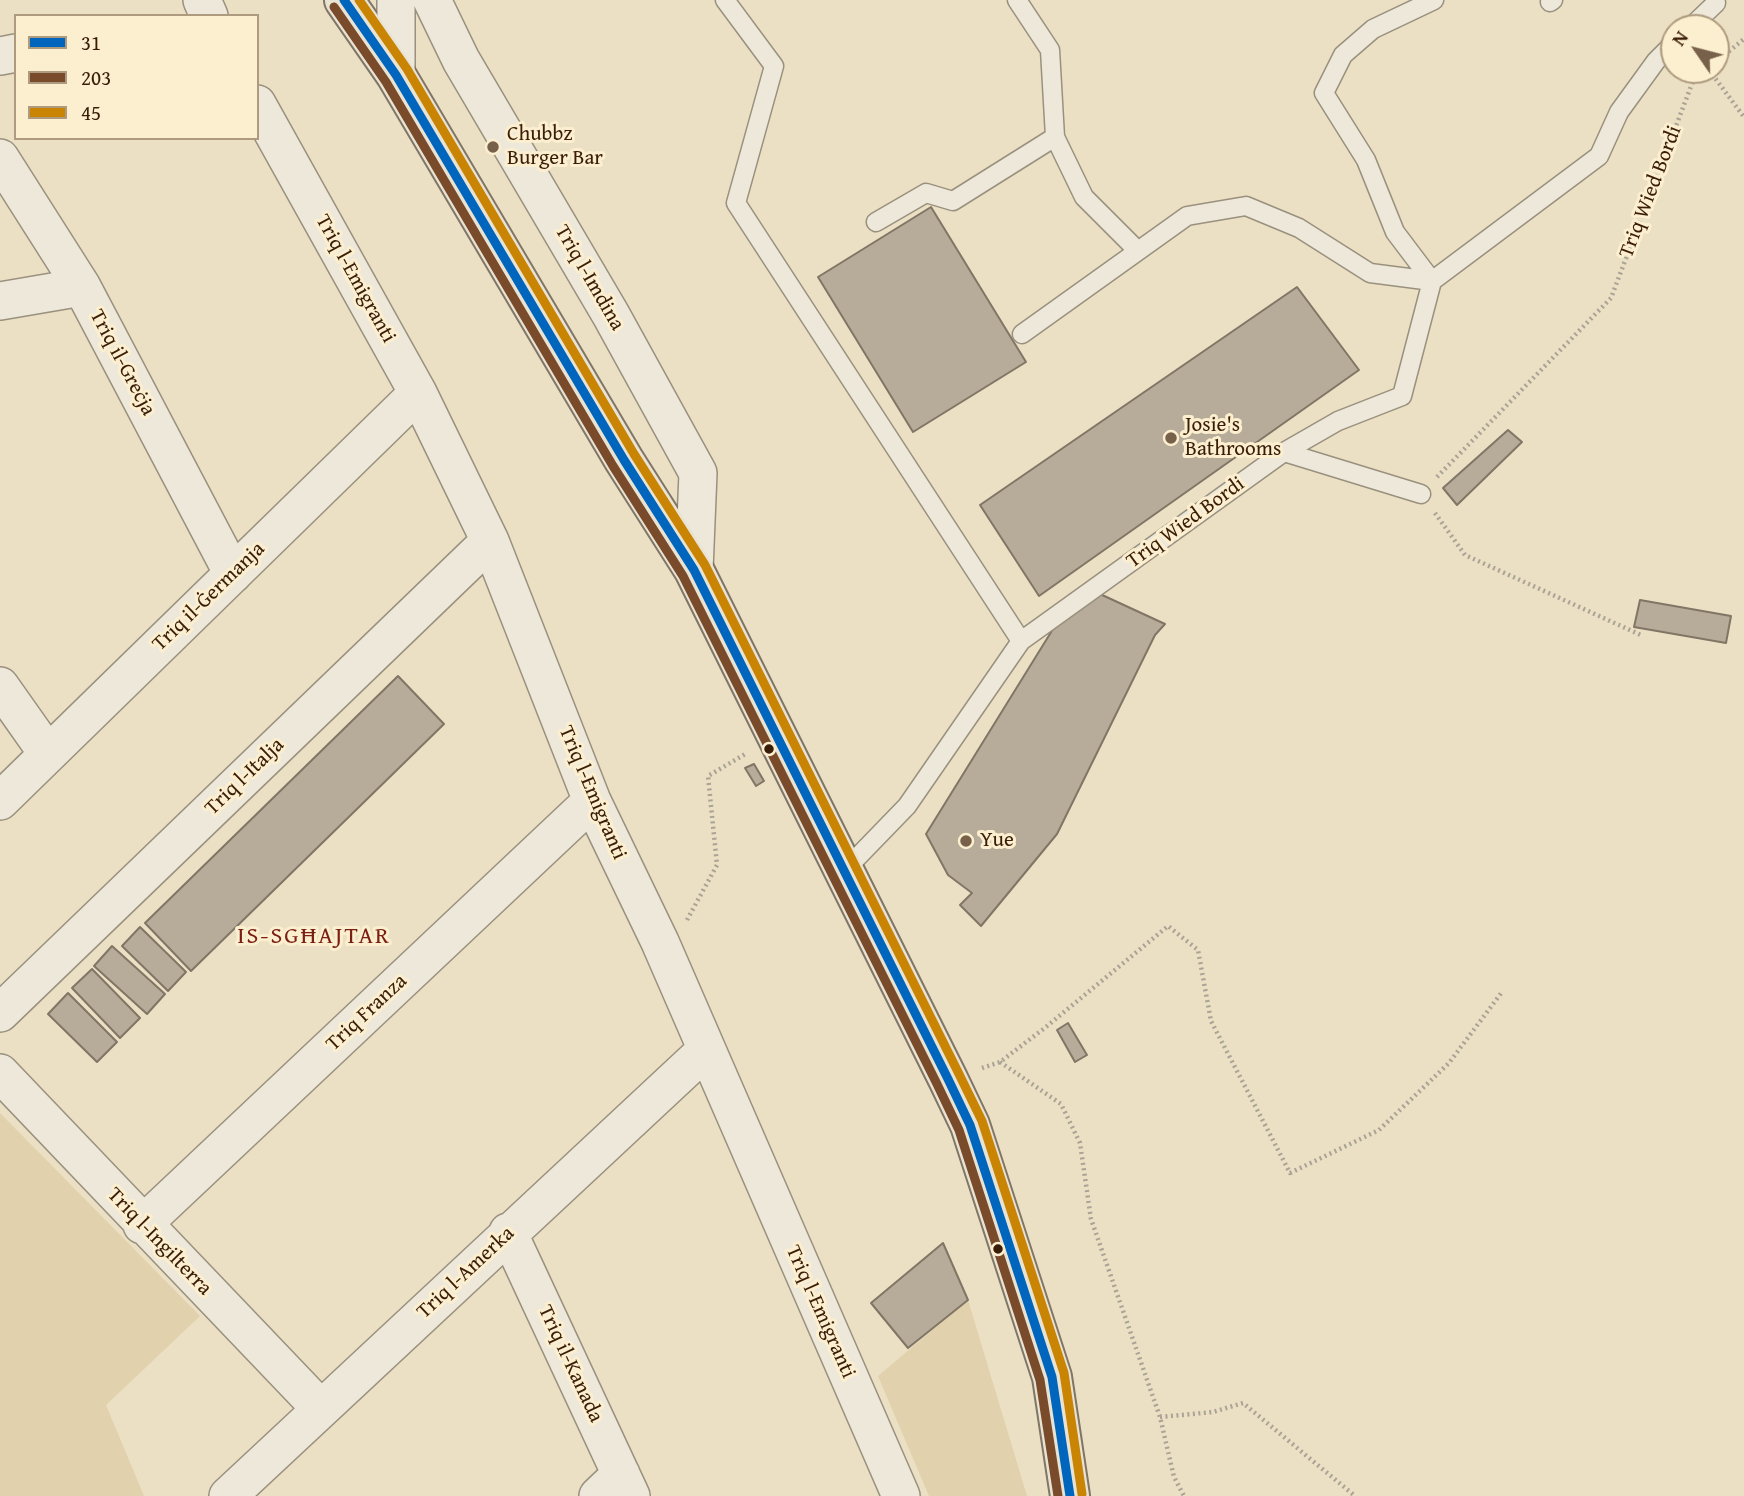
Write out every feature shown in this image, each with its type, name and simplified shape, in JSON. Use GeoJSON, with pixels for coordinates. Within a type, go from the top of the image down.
{"type":"FeatureCollection","features":[{"type":"Feature","properties":{"kind":"main road"},"geometry":{"type":"LineString","coordinates":[[344,0],[396,75],[624,460],[694,570],[948,1079],[970,1125],[1052,1377],[1070,1496]]}},
{"type":"Feature","properties":{"kind":"street"},"geometry":{"type":"LineString","coordinates":[[396,0],[396,75]]}},
{"type":"Feature","properties":{"kind":"street","name":"Triq l-Imdina"},"geometry":{"type":"LineString","coordinates":[[432,0],[461,60],[611,315],[698,473],[694,570]]}},
{"type":"Feature","properties":{"kind":"street","name":"Triq l-Emigranti"},"geometry":{"type":"LineString","coordinates":[[259,108],[418,393],[490,541],[592,801],[660,942],[705,1051],[901,1496]]}},
{"type":"Feature","properties":{"kind":"street","name":"Triq il-Greċja"},"geometry":{"type":"LineString","coordinates":[[0,158],[82,287],[233,574]]}},
{"type":"Feature","properties":{"kind":"street"},"geometry":{"type":"LineString","coordinates":[[0,300],[82,287]]}},
{"type":"Feature","properties":{"kind":"street","name":"Triq il-Ġermanja"},"geometry":{"type":"LineString","coordinates":[[0,801],[418,393]]}},
{"type":"Feature","properties":{"kind":"street","name":"Triq l-Italja"},"geometry":{"type":"LineString","coordinates":[[0,1013],[490,541]]}},
{"type":"Feature","properties":{"kind":"street"},"geometry":{"type":"LineString","coordinates":[[0,687],[48,754]]}},
{"type":"Feature","properties":{"kind":"street","name":"Triq Franza"},"geometry":{"type":"LineString","coordinates":[[142,1225],[592,801]]}},
{"type":"Feature","properties":{"kind":"street","name":"Triq l-Amerka"},"geometry":{"type":"LineString","coordinates":[[228,1496],[705,1051]]}},
{"type":"Feature","properties":{"kind":"street","name":"Triq l-Ingilterra"},"geometry":{"type":"LineString","coordinates":[[0,1073],[142,1225],[321,1409]]}},
{"type":"Feature","properties":{"kind":"street","name":"Triq il-Kanada"},"geometry":{"type":"LineString","coordinates":[[508,1232],[617,1489]]}},
{"type":"Feature","properties":{"kind":"lane"},"geometry":{"type":"LineString","coordinates":[[724,0],[774,66],[736,203],[1021,641]]}},
{"type":"Feature","properties":{"kind":"lane"},"geometry":{"type":"LineString","coordinates":[[1017,0],[1050,50],[1055,137],[1084,197],[1138,251]]}},
{"type":"Feature","properties":{"kind":"lane"},"geometry":{"type":"LineString","coordinates":[[1432,281],[1395,232],[1366,160],[1324,93],[1343,55],[1373,29],[1434,0]]}},
{"type":"Feature","properties":{"kind":"lane"},"geometry":{"type":"LineString","coordinates":[[1705,14],[1716,3]]}},
{"type":"Feature","properties":{"kind":"lane"},"geometry":{"type":"LineString","coordinates":[[1022,334],[1187,216],[1246,206],[1299,228],[1370,273],[1432,281],[1600,156],[1619,112],[1660,57]]}},
{"type":"Feature","properties":{"kind":"lane"},"geometry":{"type":"LineString","coordinates":[[876,222],[926,193],[953,201],[1055,137]]}},
{"type":"Feature","properties":{"kind":"lane","name":"Triq Wied Bordi"},"geometry":{"type":"LineString","coordinates":[[845,870],[907,806],[1021,641],[1284,452],[1338,421],[1402,396],[1432,281]]}},
{"type":"Feature","properties":{"kind":"lane"},"geometry":{"type":"LineString","coordinates":[[1284,452],[1421,494]]}},
{"type":"Feature","properties":{"kind":"path"},"geometry":{"type":"LineString","coordinates":[[1730,50],[1744,38]]}},
{"type":"Feature","properties":{"kind":"path","name":"Triq Wied Bordi"},"geometry":{"type":"LineString","coordinates":[[1421,494],[1611,298],[1692,84]]}},
{"type":"Feature","properties":{"kind":"path"},"geometry":{"type":"LineString","coordinates":[[1719,84],[1744,117]]}},
{"type":"Feature","properties":{"kind":"path"},"geometry":{"type":"LineString","coordinates":[[1421,494],[1465,555],[1643,636]]}},
{"type":"Feature","properties":{"kind":"path"},"geometry":{"type":"LineString","coordinates":[[660,942],[683,927],[717,865],[708,776],[778,734]]}},
{"type":"Feature","properties":{"kind":"path"},"geometry":{"type":"LineString","coordinates":[[948,1079],[1000,1062],[1168,926],[1198,950],[1211,1021],[1290,1173],[1379,1130],[1449,1063],[1502,992]]}},
{"type":"Feature","properties":{"kind":"path"},"geometry":{"type":"LineString","coordinates":[[1000,1062],[1061,1104],[1080,1143],[1091,1219],[1160,1417],[1174,1476],[1184,1496]]}},
{"type":"Feature","properties":{"kind":"path"},"geometry":{"type":"LineString","coordinates":[[1160,1417],[1213,1412],[1243,1403],[1355,1496]]}},
{"type":"Feature","properties":{"kind":"shaded area"},"geometry":{"type":"Polygon","coordinates":[[[0,1113],[200,1316],[106,1405],[144,1496],[0,1496],[0,1113]]]}},
{"type":"Feature","properties":{"kind":"shaded area"},"geometry":{"type":"Polygon","coordinates":[[[968,1300],[1027,1496],[929,1496],[878,1376],[968,1300]]]}},
{"type":"Feature","properties":{"kind":"building"},"geometry":{"type":"Polygon","coordinates":[[[931,207],[1026,362],[913,432],[818,277],[931,207]]]}},
{"type":"Feature","properties":{"kind":"building","name":"Josie's Bathrooms"},"geometry":{"type":"Polygon","coordinates":[[[1297,287],[1359,370],[1039,596],[980,505],[1297,287]]]}},
{"type":"Feature","properties":{"kind":"building"},"geometry":{"type":"Polygon","coordinates":[[[1508,430],[1522,442],[1457,505],[1443,488],[1508,430]]]}},
{"type":"Feature","properties":{"kind":"building"},"geometry":{"type":"Polygon","coordinates":[[[1100,594],[1165,624],[1155,635],[1057,834],[981,926],[960,905],[972,893],[948,875],[926,834],[1053,629],[1100,594]]]}},
{"type":"Feature","properties":{"kind":"building"},"geometry":{"type":"Polygon","coordinates":[[[1640,600],[1731,616],[1726,643],[1634,627],[1640,600]]]}},
{"type":"Feature","properties":{"kind":"building"},"geometry":{"type":"Polygon","coordinates":[[[398,676],[444,724],[191,971],[145,923],[398,676]]]}},
{"type":"Feature","properties":{"kind":"building"},"geometry":{"type":"Polygon","coordinates":[[[754,764],[764,781],[756,786],[745,768],[754,764]]]}},
{"type":"Feature","properties":{"kind":"building"},"geometry":{"type":"Polygon","coordinates":[[[140,927],[186,972],[168,991],[122,946],[140,927]]]}},
{"type":"Feature","properties":{"kind":"building"},"geometry":{"type":"Polygon","coordinates":[[[112,946],[165,994],[147,1014],[94,966],[112,946]]]}},
{"type":"Feature","properties":{"kind":"building"},"geometry":{"type":"Polygon","coordinates":[[[92,969],[140,1018],[120,1038],[72,988],[92,969]]]}},
{"type":"Feature","properties":{"kind":"building"},"geometry":{"type":"Polygon","coordinates":[[[68,993],[117,1042],[97,1062],[48,1014],[68,993]]]}},
{"type":"Feature","properties":{"kind":"building"},"geometry":{"type":"Polygon","coordinates":[[[1068,1023],[1087,1055],[1075,1062],[1057,1030],[1068,1023]]]}},
{"type":"Feature","properties":{"kind":"building"},"geometry":{"type":"Polygon","coordinates":[[[943,1243],[968,1300],[908,1348],[871,1303],[943,1243]]]}},
{"type":"Feature","properties":{"kind":"transit line","name":"31"},"geometry":{"type":"LineString","coordinates":[[344,0],[396,75],[624,460],[694,570],[948,1079],[970,1125],[1052,1377],[1070,1496]]}},
{"type":"Feature","properties":{"kind":"transit line","name":"45"},"geometry":{"type":"LineString","coordinates":[[359,0],[407,69],[634,454],[705,565],[982,1121],[1064,1373],[1082,1494]]}},
{"type":"Feature","properties":{"kind":"transit line","name":"203"},"geometry":{"type":"LineString","coordinates":[[334,7],[386,82],[613,466],[683,576],[937,1084],[959,1130],[1040,1380],[1058,1496]]}},
{"type":"Feature","properties":{"kind":"place","name":"Chubbz Burger Bar"},"geometry":{"type":"Point","coordinates":[493,147]}},
{"type":"Feature","properties":{"kind":"place","name":"Josie's Bathrooms"},"geometry":{"type":"Point","coordinates":[1171,438]}},
{"type":"Feature","properties":{"kind":"place","name":"Yue"},"geometry":{"type":"Point","coordinates":[966,841]}},
{"type":"Feature","properties":{"kind":"district","name":"IS-SGĦAJTAR"},"geometry":{"type":"Point","coordinates":[314,937]}}]}
